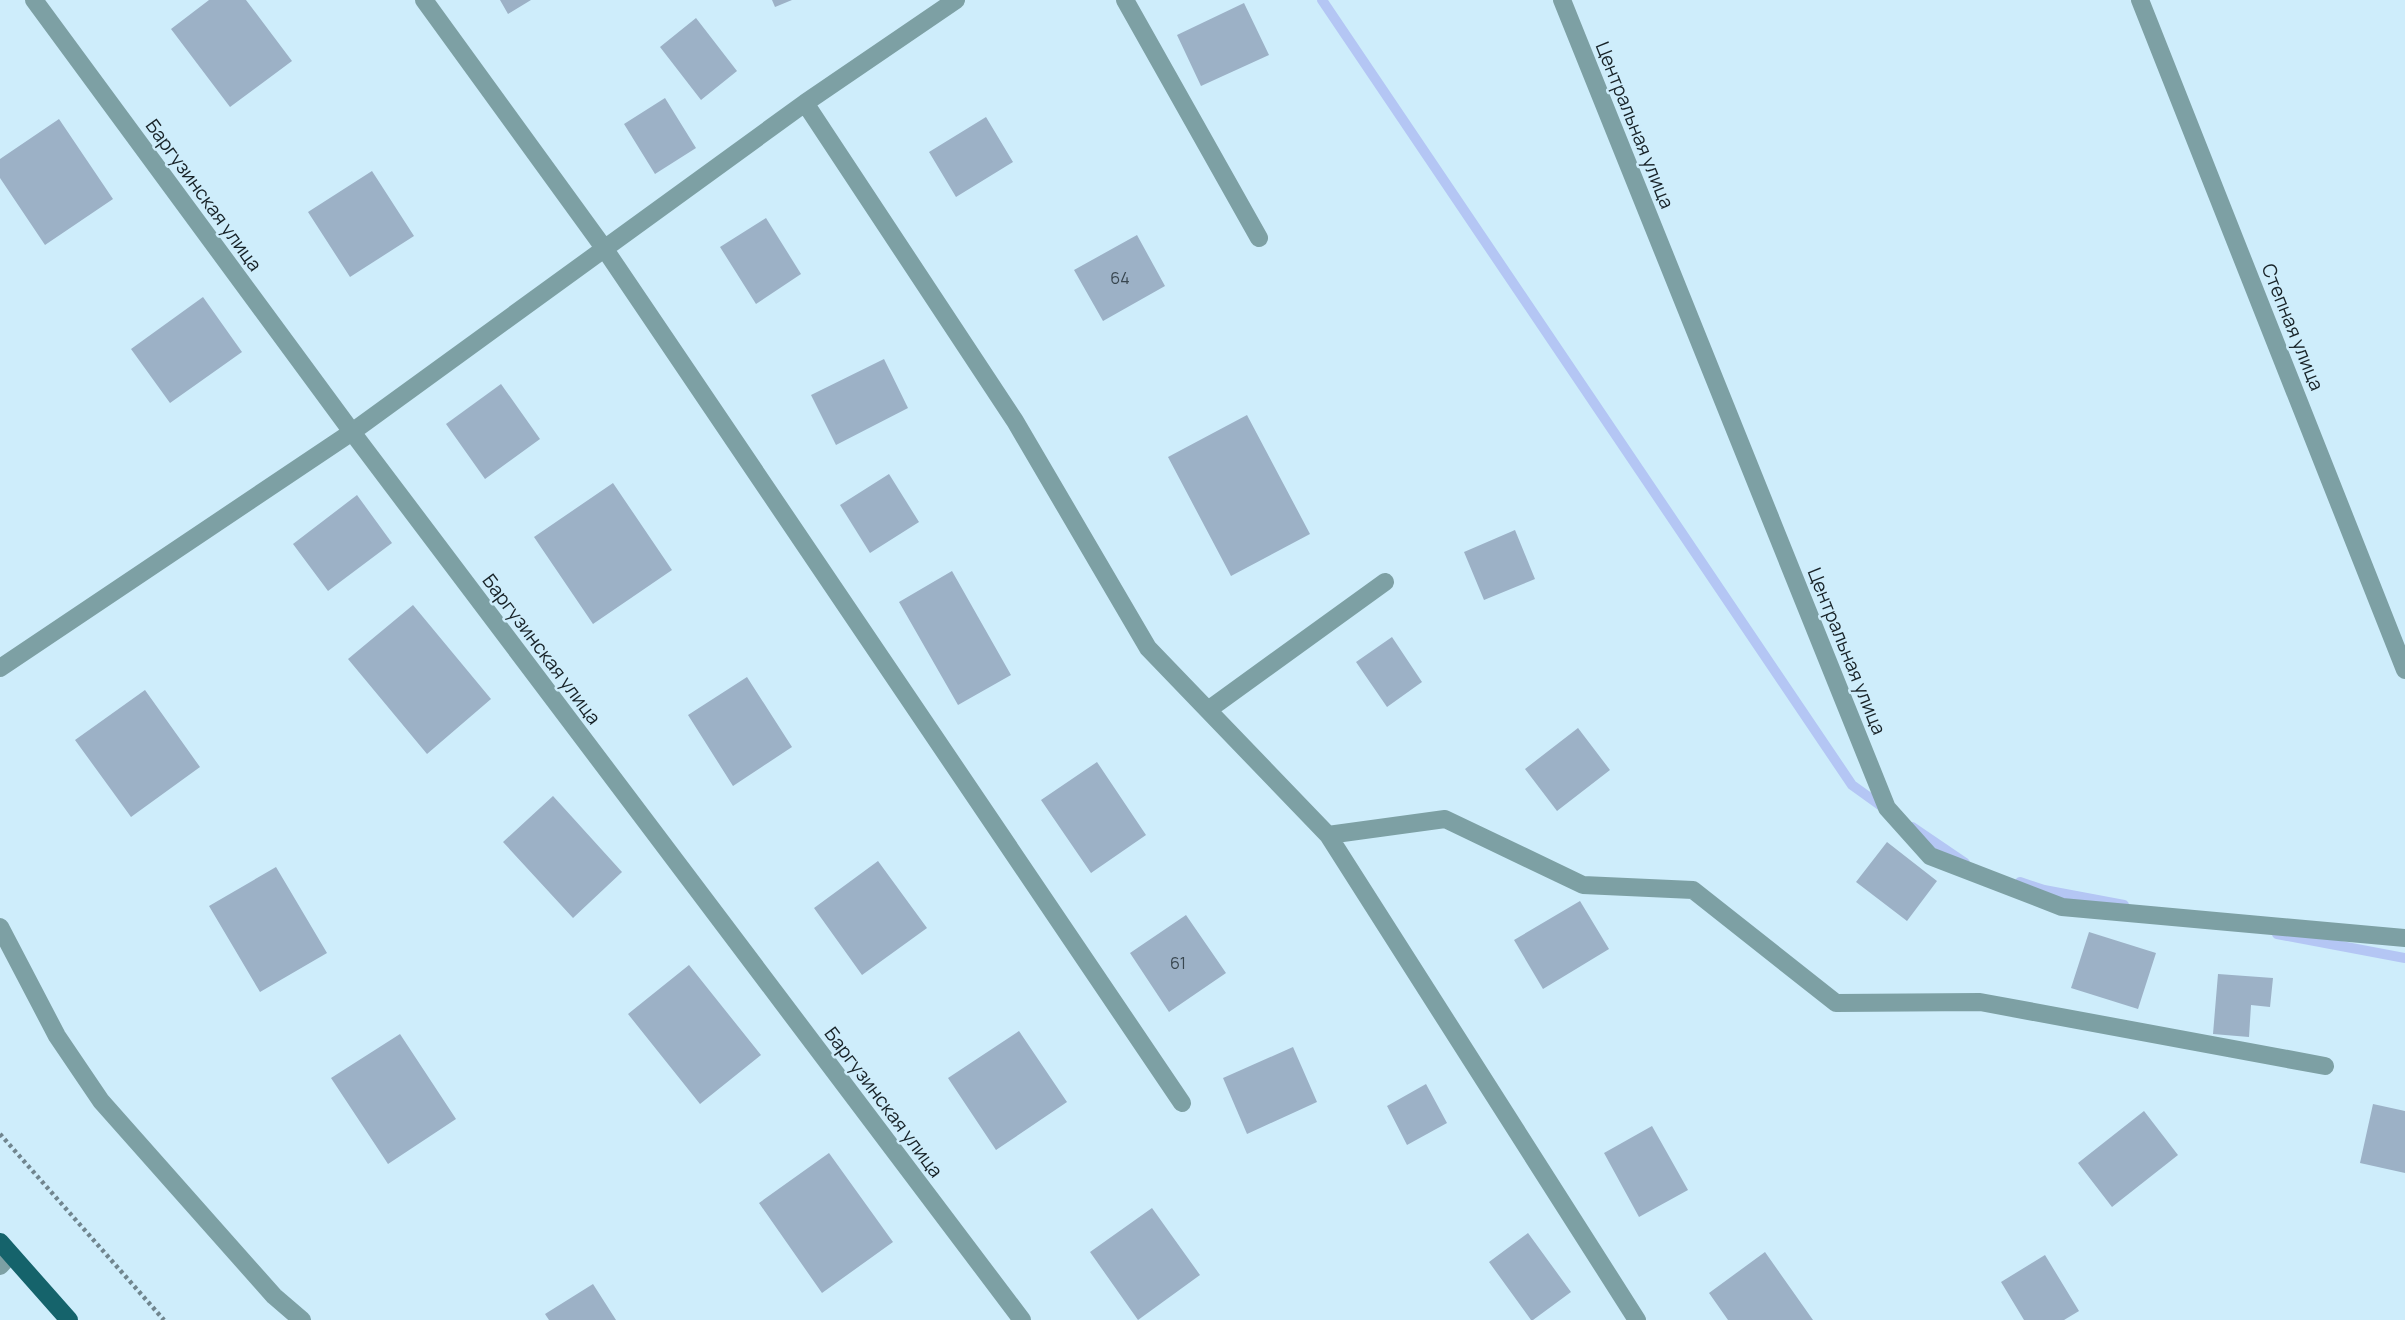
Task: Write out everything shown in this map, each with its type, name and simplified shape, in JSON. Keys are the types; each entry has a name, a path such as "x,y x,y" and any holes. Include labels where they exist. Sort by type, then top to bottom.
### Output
{"main road":[{"path":"3,1254 69,1320"}],"street":[{"name":"Баргузинская улица","path":"34,0 352,432 1022,1320"},
{"path":"424,0 604,248 1182,1103"},
{"path":"0,668 352,432 805,103 956,0"},
{"name":"Центральная улица","path":"1562,0 1887,808 1930,856 2062,907 2405,938"},
{"name":"Степная улица","path":"2140,0 2405,670"},
{"path":"1128,1 1259,238"},
{"path":"805,103 1014,421 1148,648 1328,835 1637,1320"},
{"path":"1208,710 1385,582"},
{"path":"1328,835 1445,819 1583,885 1693,890 1836,1003 1980,1002 2325,1066"},
{"path":"0,927 57,1036 101,1101 274,1296 302,1320"}],"path":[{"path":"0,1134 164,1320"}],"building":[{"path":"209,0 246,0 292,61 230,107 171,29"},
{"path":"500,0 531,0 508,14"},
{"path":"772,0 792,0 775,7"},
{"path":"1244,3 1269,55 1201,86 1177,35"},
{"path":"696,18 737,71 701,100 660,47"},
{"path":"665,98 696,148 655,174 624,124"},
{"path":"986,117 1013,162 956,197 929,152"},
{"path":"59,119 113,199 45,245 0,178 0,159"},
{"path":"372,171 414,236 350,277 308,212"},
{"path":"766,218 801,274 756,304 720,247"},
{"path":"1137,235 1165,286 1103,321 1074,270"},
{"path":"203,297 242,352 170,403 131,349"},
{"path":"884,359 908,408 836,445 811,395"},
{"path":"501,384 540,439 485,479 446,424"},
{"path":"1247,415 1310,534 1231,576 1168,457"},
{"path":"889,474 919,522 870,553 840,505"},
{"path":"613,483 672,570 593,624 534,537"},
{"path":"357,495 392,543 328,591 293,544"},
{"path":"1515,530 1535,579 1484,600 1464,552"},
{"path":"952,571 1011,675 958,705 899,602"},
{"path":"413,605 491,699 427,754 348,659"},
{"path":"1392,637 1422,682 1387,707 1356,662"},
{"path":"747,677 792,747 733,786 688,715"},
{"path":"145,690 200,767 131,817 75,740"},
{"path":"1578,728 1610,770 1557,811 1525,769"},
{"path":"1097,762 1146,835 1091,873 1041,800"},
{"path":"553,796 622,872 573,918 503,842"},
{"path":"1887,842 1937,881 1907,921 1856,882"},
{"path":"878,861 927,928 862,975 814,908"},
{"path":"276,867 327,953 260,992 209,906"},
{"path":"1580,901 1609,949 1543,989 1514,940"},
{"path":"1186,915 1226,973 1169,1012 1130,953"},
{"path":"2089,932 2156,953 2138,1009 2071,988"},
{"path":"689,965 761,1055 700,1104 628,1014"},
{"path":"2218,974 2273,978 2270,1007 2251,1005 2249,1037 2213,1034"},
{"path":"1019,1031 1067,1102 996,1150 948,1078"},
{"path":"400,1034 456,1119 388,1164 331,1078"},
{"path":"1293,1047 1317,1102 1247,1134 1223,1078"},
{"path":"1426,1084 1447,1123 1407,1145 1387,1106"},
{"path":"2373,1104 2405,1111 2405,1173 2360,1163"},
{"path":"2144,1111 2178,1155 2112,1207 2078,1163"},
{"path":"1652,1126 1688,1190 1639,1217 1604,1153"},
{"path":"829,1153 893,1242 822,1293 759,1203"},
{"path":"1152,1208 1200,1275 1138,1320 1090,1252"},
{"path":"1528,1233 1571,1292 1533,1320 1489,1262"},
{"path":"1765,1252 1813,1320 1728,1320 1709,1293"},
{"path":"2045,1255 2079,1311 2064,1320 2024,1320 2001,1282"},
{"path":"593,1284 616,1320 549,1320 545,1314"}],"waterway":[{"path":"1322,0 1852,785 1884,808"},
{"path":"1912,827 1965,863"},
{"path":"2020,882 2044,890 2124,905"},
{"path":"2277,934 2405,958"}]}
